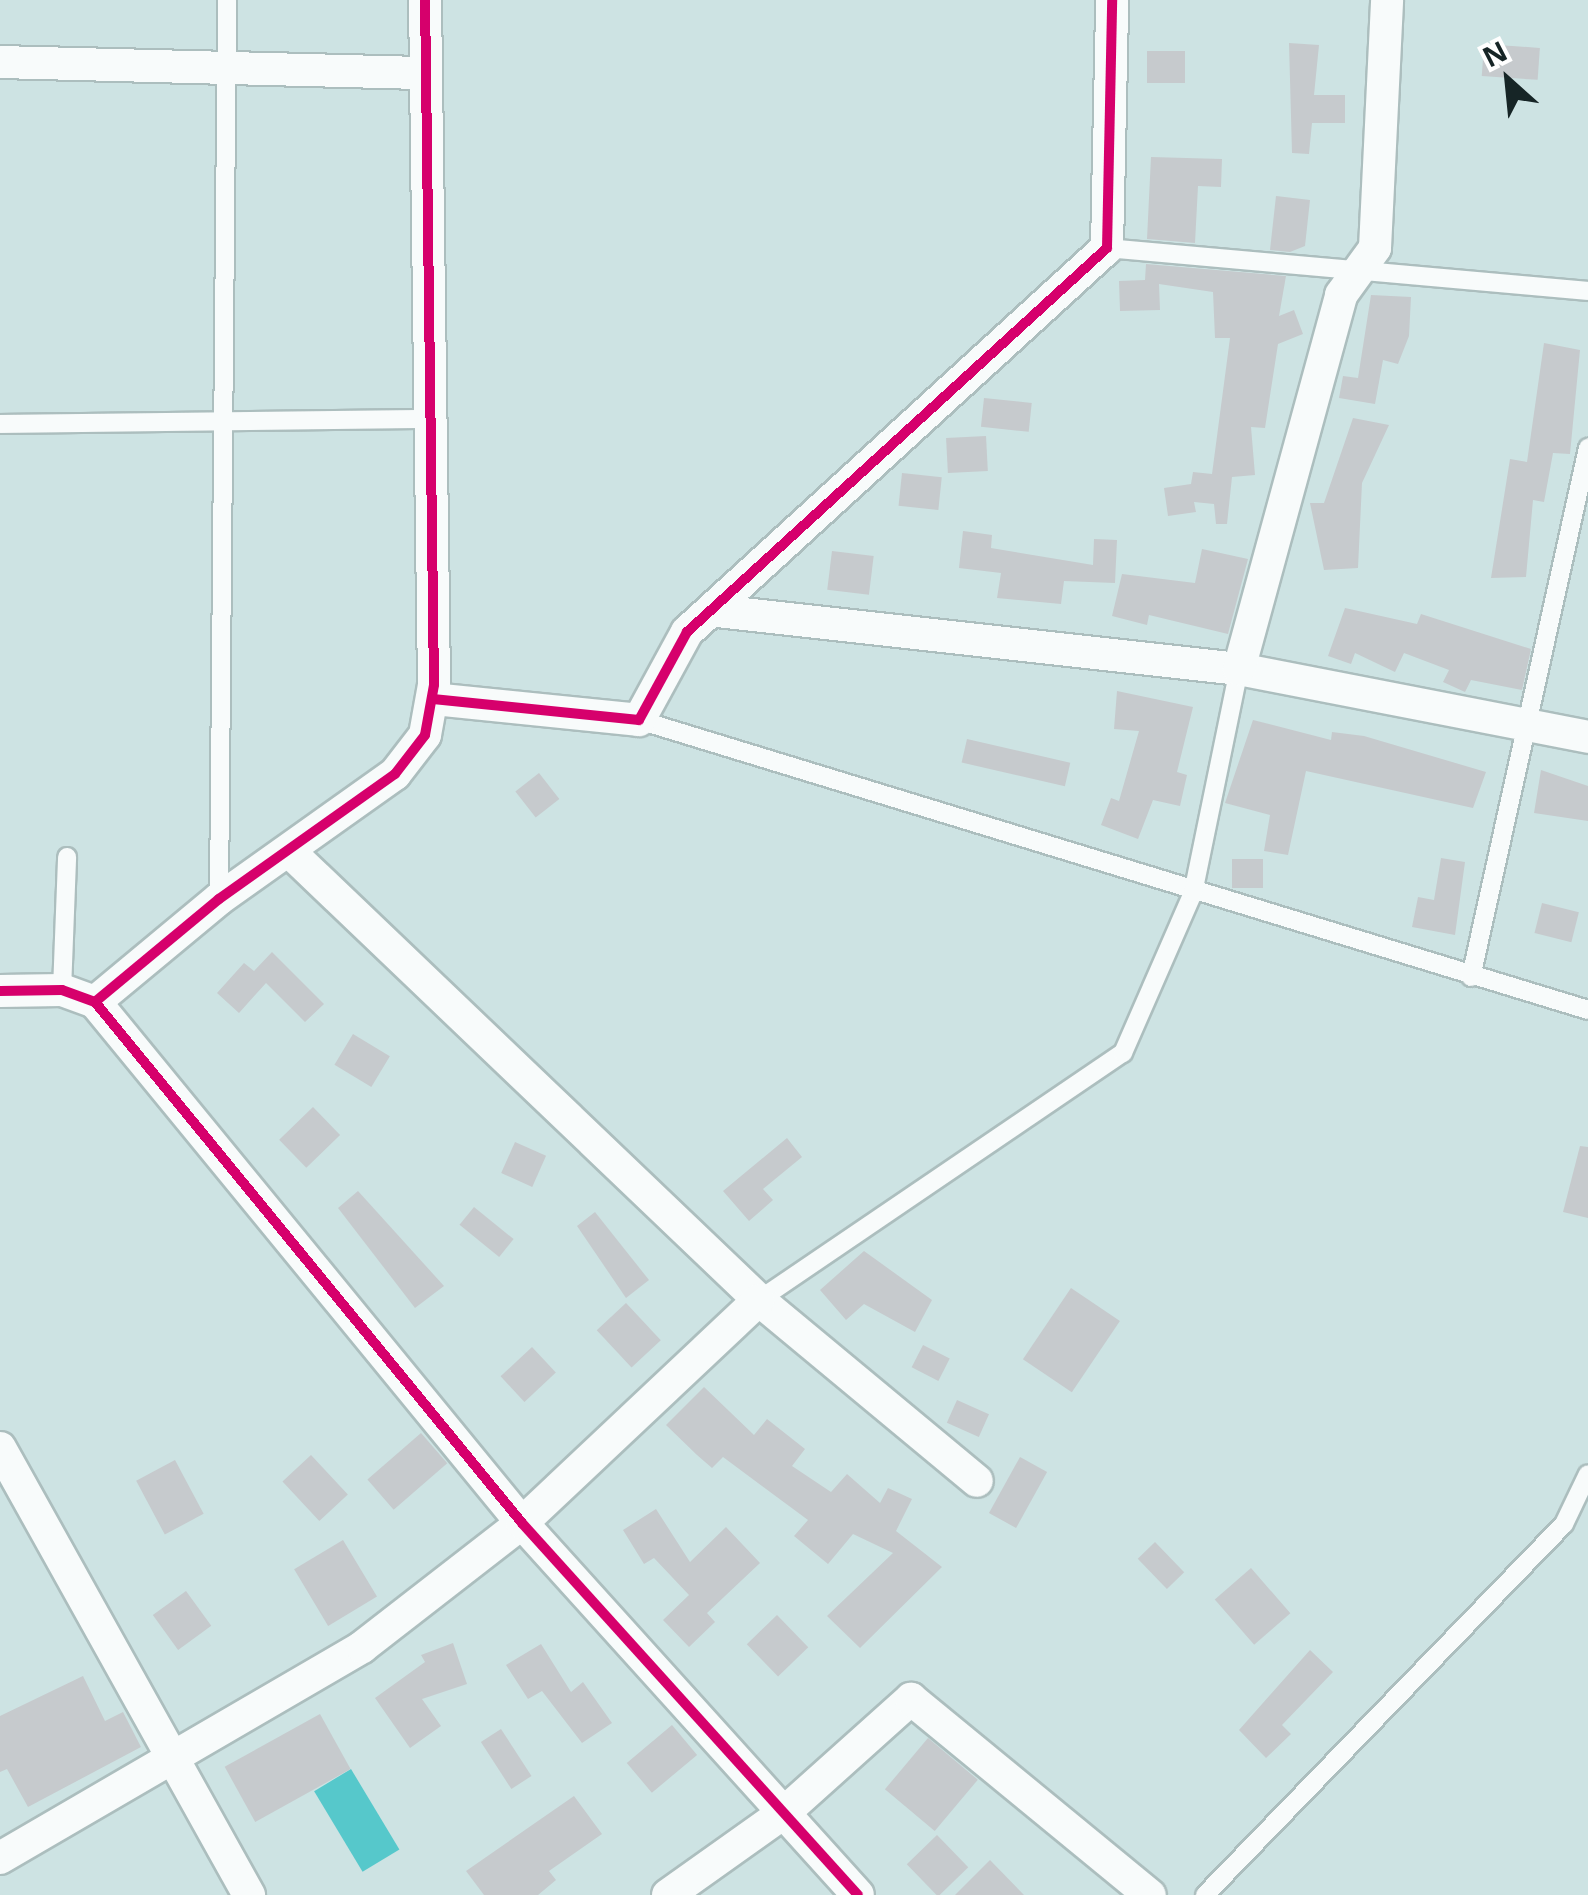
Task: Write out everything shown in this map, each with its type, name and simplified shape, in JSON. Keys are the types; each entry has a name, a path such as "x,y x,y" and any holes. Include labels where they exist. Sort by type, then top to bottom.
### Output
{"street":[{"path":"95,1002 219,899 290,854 395,774 426,735 433,700 425,0"},
{"path":"433,700 639,720 688,632 717,611 1106,248 1112,0"},
{"path":"1239,669 1341,294 1375,248 1387,0"},
{"path":"0,62 426,74"},
{"path":"717,611 1239,669 1588,737"},
{"path":"290,854 760,1300 976,1481"},
{"path":"0,991 62,990 95,1002 522,1523 858,1895"},
{"path":"0,1858 315,1680 522,1523 760,1300"},
{"path":"1,1453 177,1758 249,1895"},
{"path":"668,1895 786,1811 899,1704 922,1700 1150,1895"}],"lane":[{"path":"219,899 227,0"},
{"path":"1106,248 1588,291"},
{"path":"0,424 430,419"},
{"path":"1471,977 1588,448"},
{"path":"760,1300 1123,1053 1194,893 1239,669"},
{"path":"639,720 1194,893 1588,1010"},
{"path":"62,990 67,858"},
{"path":"1206,1895 1564,1524 1588,1474"}],"water":[{"path":"351,1769 399,1850 363,1872 314,1791"}],"building":[{"path":"1289,43 1319,45 1314,95 1345,95 1345,123 1312,123 1309,154 1292,153"},
{"path":"1484,44 1540,48 1538,80 1482,76"},
{"path":"1147,51 1185,51 1185,83 1147,83"},
{"path":"1151,157 1222,159 1221,187 1198,186 1195,243 1147,239"},
{"path":"1276,196 1310,200 1305,246 1290,252 1270,250"},
{"path":"1146,264 1286,276 1279,316 1294,310 1303,334 1278,344 1265,428 1251,427 1255,475 1232,477 1227,524 1216,524 1214,504 1194,502 1196,512 1168,516 1164,488 1191,484 1193,472 1212,474 1230,338 1215,338 1213,292 1159,284 1160,310 1120,311 1119,281 1145,280"},
{"path":"1371,295 1411,297 1409,336 1398,364 1383,360 1375,404 1339,398 1343,376 1358,378"},
{"path":"1544,343 1580,350 1570,454 1553,453 1544,502 1533,500 1526,577 1491,578 1510,459 1527,462"},
{"path":"984,398 1032,403 1029,432 981,427"},
{"path":"1353,418 1389,425 1362,483 1358,568 1324,570 1310,503 1324,503"},
{"path":"986,436 988,471 948,473 946,438"},
{"path":"902,473 942,477 938,510 899,506"},
{"path":"963,531 992,535 991,548 1093,565 1094,539 1117,540 1115,583 1064,581 1061,604 997,598 1001,573 959,568"},
{"path":"1202,549 1248,559 1228,634 1149,615 1147,625 1112,616 1122,574 1195,583"},
{"path":"832,551 874,556 869,595 827,590"},
{"path":"1345,608 1417,624 1421,614 1531,649 1522,690 1471,680 1465,692 1443,682 1449,670 1404,653 1395,672 1355,653 1351,664 1328,656"},
{"path":"1117,691 1193,707 1177,772 1187,775 1180,806 1153,800 1138,839 1101,825 1111,798 1119,801 1139,731 1114,729"},
{"path":"1253,720 1331,740 1332,732 1364,736 1486,772 1473,808 1306,771 1288,855 1264,851 1270,815 1225,803"},
{"path":"967,739 1070,763 1065,786 962,762"},
{"path":"1541,770 1588,786 1588,821 1534,813"},
{"path":"539,773 559,799 536,817 515,791"},
{"path":"1441,858 1465,862 1455,935 1412,927 1418,897 1434,900"},
{"path":"1232,859 1263,859 1263,888 1232,888"},
{"path":"1542,903 1579,912 1571,942 1535,933"},
{"path":"272,952 324,1004 305,1022 266,983 239,1013 217,993 244,963 254,971"},
{"path":"353,1034 390,1056 371,1087 334,1065"},
{"path":"313,1107 340,1135 306,1168 279,1140"},
{"path":"787,1138 802,1157 763,1189 773,1200 749,1221 723,1191"},
{"path":"515,1142 546,1156 532,1187 501,1173"},
{"path":"1580,1146 1588,1147 1588,1218 1563,1212"},
{"path":"358,1191 444,1286 415,1308 338,1208"},
{"path":"474,1207 514,1239 499,1257 460,1225"},
{"path":"595,1212 649,1280 626,1298 577,1226"},
{"path":"864,1251 932,1300 915,1332 864,1304 846,1320 820,1290"},
{"path":"1071,1288 1120,1321 1072,1392 1023,1359"},
{"path":"626,1303 661,1340 632,1368 597,1330"},
{"path":"923,1345 950,1359 938,1381 912,1367"},
{"path":"532,1347 556,1373 524,1402 501,1376"},
{"path":"704,1387 754,1435 767,1419 805,1449 792,1466 831,1492 847,1474 880,1503 888,1488 912,1499 896,1531 942,1567 860,1648 827,1616 893,1553 853,1534 828,1564 794,1536 808,1520 723,1457 712,1468 697,1455 666,1425"},
{"path":"957,1400 989,1414 979,1437 947,1423"},
{"path":"421,1433 447,1463 394,1510 367,1480"},
{"path":"311,1455 348,1494 319,1521 282,1482"},
{"path":"1020,1457 1047,1472 1016,1528 989,1513"},
{"path":"175,1460 204,1514 165,1535 136,1481"},
{"path":"656,1509 690,1562 726,1527 760,1563 707,1613 715,1622 689,1647 663,1620 689,1595 654,1558 644,1564 623,1530"},
{"path":"343,1540 377,1597 328,1626 294,1569"},
{"path":"1155,1542 1184,1572 1167,1589 1138,1559"},
{"path":"1251,1568 1290,1613 1254,1645 1215,1599"},
{"path":"186,1591 211,1626 178,1650 153,1615"},
{"path":"777,1615 808,1647 778,1677 747,1644"},
{"path":"453,1643 467,1684 422,1699 441,1726 410,1748 375,1698 425,1662 421,1655"},
{"path":"541,1644 571,1692 583,1682 612,1723 582,1743 542,1691 528,1699 506,1665"},
{"path":"1310,1650 1333,1672 1282,1725 1291,1734 1266,1758 1239,1730"},
{"path":"83,1676 105,1721 123,1712 141,1747 28,1807 7,1769 0,1772 0,1716"},
{"path":"320,1714 351,1769 255,1822 225,1767"},
{"path":"672,1725 697,1755 652,1793 627,1763"},
{"path":"501,1729 531,1776 511,1789 481,1742"},
{"path":"928,1738 978,1780 935,1831 885,1789"},
{"path":"574,1796 602,1834 549,1871 556,1880 538,1895 484,1895 466,1871"},
{"path":"937,1835 968,1867 937,1895 907,1864"},
{"path":"990,1860 1024,1895 955,1895"}],"cycle path":[{"path":"95,1002 219,899 395,774 425,735 434,685 425,0"},
{"path":"433,699 639,720 687,632 1107,248 1112,0"},
{"path":"0,991 62,990 95,1002 522,1523 858,1895"}]}
